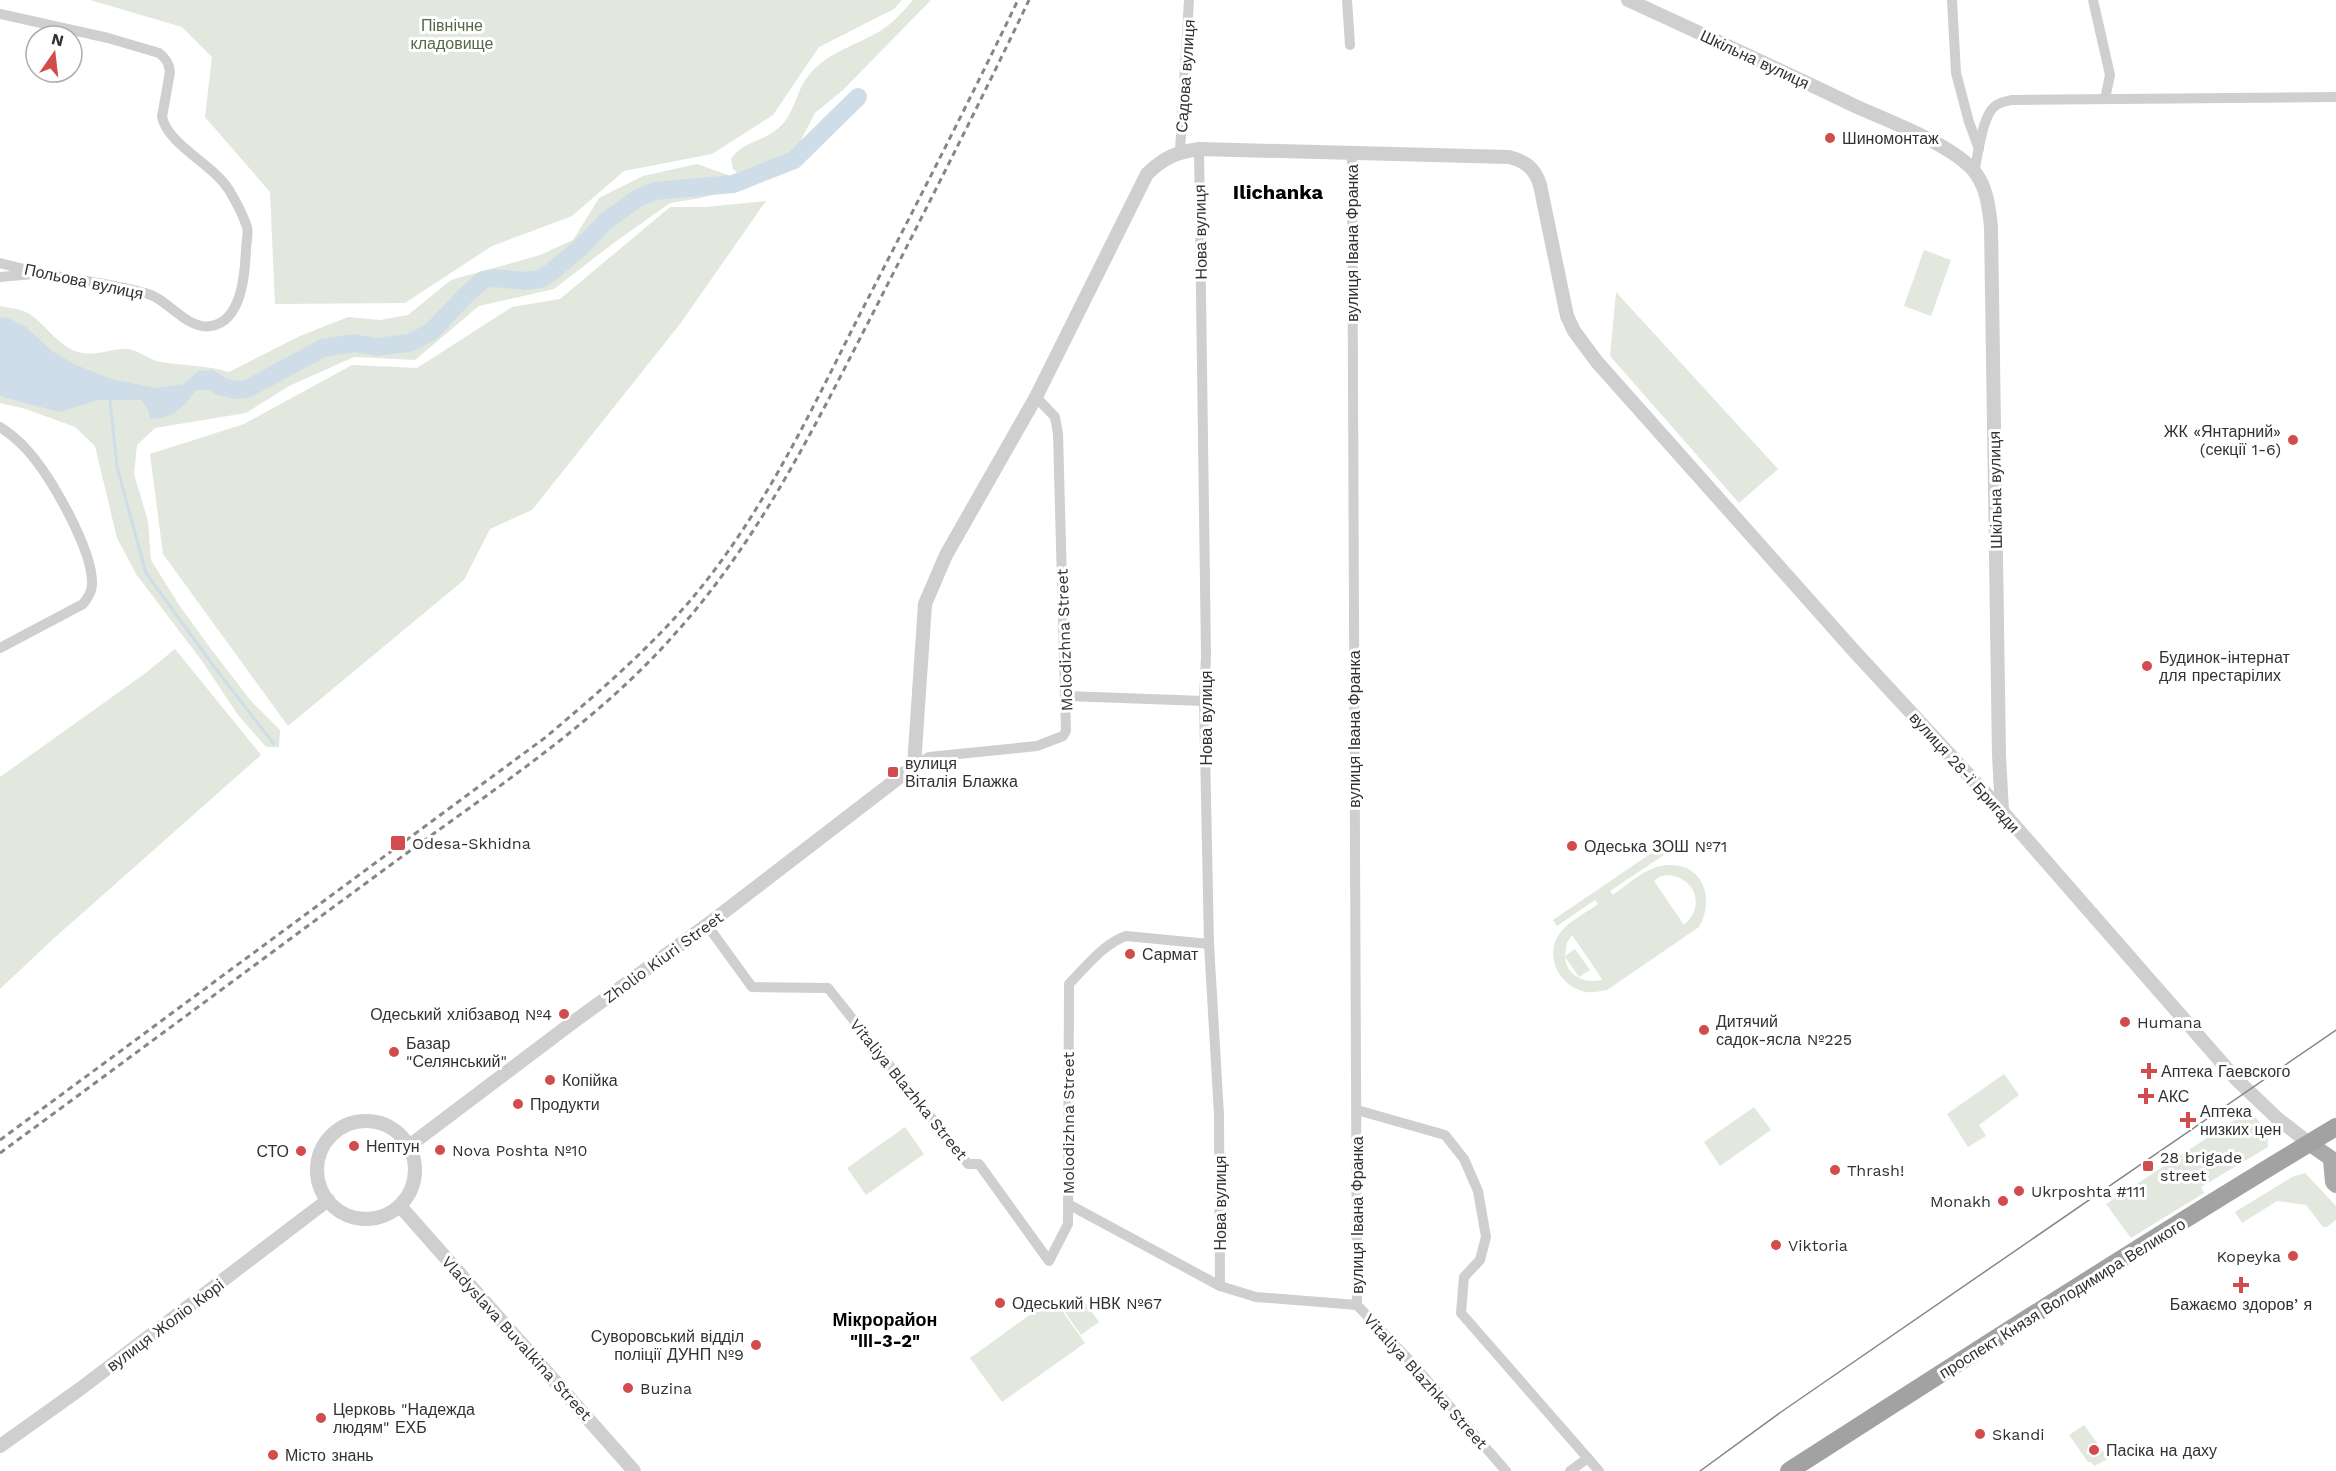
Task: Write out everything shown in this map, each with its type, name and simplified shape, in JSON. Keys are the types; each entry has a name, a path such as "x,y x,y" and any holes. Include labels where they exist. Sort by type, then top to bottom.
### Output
{"highway":[{"name":"проспект Князя Володимира Великого","path":"1789,1471 2017,1325 2336,1127"}],"main road":[{"name":"вулиця 28-ї Бригади","path":"2309,1143 2334,1161 2333,1182 2336,1185"}],"street":[{"name":"Садова вулиця","path":"1180,151 1190,0"},
{"path":"1347,0 1350,45"},
{"name":"Шкільна вулиця","path":"1628,0 1912,132 1953,154 1974,172 1986,197 1991,227 1999,755 2002,811"},
{"path":"1952,0 1956,73 1969,122 1980,149"},
{"path":"2093,0 2110,75 2105,99"},
{"name":"Польова вулиця","path":"0,14 108,38 159,53 167,60 170,72 162,117 164,123 178,141 219,177 228,189 247,228 241,289 229,316 211,326 187,320 153,296 129,288 41,273 0,263"},
{"path":"1974,172 1987,117 1992,108 2001,102 2012,100 2336,97"},
{"name":"вулиця 28-ї Бригади","path":"1180,151 1199,149 1509,157 1520,160 1530,167 1537,174 1540,185 1567,316 1574,331 1607,375 1848,644 2002,811 2237,1080 2278,1119 2309,1143"},
{"name":"Нова вулиця","path":"1199,149 1206,656 1204,701 1209,944 1219,1115 1220,1287"},
{"path":"914,766 925,604 945,555 1036,397 1147,174 1162,160 1180,151"},
{"name":"вулиця Івана Франка","path":"1352,153 1357,1305"},
{"path":"0,278 41,273"},
{"name":"Molodizhna Street","path":"914,766 929,757 1037,746 1059,738 1066,731 1058,434 1055,417 1036,397"},
{"path":"0,428 13,436 29,452 50,480 85,550 92,573 88,598 83,604 0,648"},
{"path":"1066,696 1204,701"},
{"name":"Zholio Kiuri Street","path":"409,1146 707,925 914,766"},
{"name":"Vitaliya Blazhka Street","path":"707,925 752,987 828,988 968,1164 979,1164 1049,1261 1068,1224 1068,1204 1220,1287 1256,1297 1357,1305 1412,1363 1506,1471"},
{"name":"Molodizhna Street","path":"1068,1204 1069,984 1102,951 1117,939 1126,936 1209,944"},
{"path":"1357,1110 1445,1135 1464,1159 1478,1191 1486,1237 1480,1260 1464,1277 1461,1313 1599,1471"},
{"path":"370,1121 386,1124 399,1133 409,1146 415,1161 415,1178 410,1193 400,1206 386,1215 370,1219 347,1214 328,1200 320,1186 317,1170 320,1154 332,1133 354,1122 370,1121"},
{"name":"вулиця Жоліо Кюрі","path":"0,1446 80,1389 328,1200"},
{"name":"Vladyslava Buvalkina Street","path":"400,1206 634,1471"},
{"path":"1570,1471 1588,1458"}],"green space":[{"name":"Північне кладовище","path":"90,0 902,0 894,9 819,47 773,115 712,154 624,171 572,216 492,246 405,303 275,304 270,192 205,117 212,57 182,27"},
{"path":"913,0 931,0 843,90 815,113 797,148 754,173 742,177 733,169 731,159 740,149 770,134 787,118 804,82 816,67 831,56 886,27"},
{"path":"697,164 728,175 730,190 670,203 554,289 479,306 415,360 354,357 289,386 246,413 155,428 137,445 134,474 148,521 151,560 179,605 211,649 251,701 280,730 279,747 266,747 238,715 202,661 136,574 117,538 95,446 75,427 26,409 0,403 0,306 28,313 60,342 82,353 94,354 127,349 161,362 229,372 300,336 348,317 380,320 408,315 451,280 540,255 573,240 599,198 643,176"},
{"path":"766,201 680,324 532,510 490,529 464,580 288,726 163,554 150,454 244,424 352,365 417,368 512,307 560,299 670,207 705,207"},
{"path":"1924,250 1951,260 1931,316 1904,306"},
{"path":"1616,292 1778,469 1739,503 1610,356"},
{"path":"175,649 261,755 0,989 0,777 147,672"},
{"path":"1659,848 1664,855 1610,891 1613,895 1648,870 1675,865 1695,874 1705,892 1704,915 1699,927 1607,990 1589,992 1572,986 1560,975 1554,960 1553,952 1558,936 1571,922 1598,904 1595,900 1557,926 1553,920","holes":["1670,875 1687,882 1695,895 1694,910 1691,918 1684,925 1654,881 1661,876","1572,935 1602,979 1602,980 1589,981 1578,977 1569,969 1565,957 1579,977 1590,970 1575,949 1565,956 1567,943"]},
{"path":"2004,1074 2019,1095 1979,1125 1986,1136 1968,1147 1947,1114"},
{"path":"1754,1107 1771,1130 1720,1166 1704,1142"},
{"path":"2250,1110 2267,1132 2268,1147 2201,1187 2204,1193 2131,1238 2106,1204"},
{"path":"905,1127 924,1154 866,1195 847,1168"},
{"path":"2305,1173 2336,1206 2336,1220 2327,1227 2323,1227 2306,1205 2277,1201 2242,1223 2235,1212 2292,1177"},
{"path":"1078,1293 1099,1322 1081,1335 1060,1305"},
{"path":"1053,1298 1085,1343 1002,1402 970,1358"},
{"path":"2084,1425 2098,1444 2086,1453 2092,1456 2103,1451 2108,1459 2094,1466 2088,1462 2069,1435"}],"shaded area":[{"path":"7,317 26,327 52,351 76,365 112,379 156,388 183,384 199,371 213,370 225,378 216,390 196,390 177,411 166,417 150,419 148,409 141,400 98,400 60,412 6,398 0,396 0,318"}],"waterway":[{"path":"219,386 236,390 247,389 323,348 354,343 376,347 409,343 431,332 483,280 494,278 525,281 540,279 550,273 580,248 606,221 638,198 655,191 733,184 794,160 858,97"},
{"path":"110,400 117,467 146,573 274,744"}],"tram line":[{"path":"1700,1471 1781,1412 2336,1030"}],"railway":[{"path":"0,1140 546,737 626,667 682,610 746,526 786,457 940,158 1018,0"},
{"path":"0,1153 505,783 610,699 673,636 704,599 759,522 807,440 1029,0"}],"place":[{"name":"Шиномонтаж","path":"1830,138"},
{"name":"ЖК «Янтарний» (секції 1-6)","path":"2293,440"},
{"name":"Будинок-інтернат для престарілих","path":"2147,666"},
{"name":"вулиця Віталія Блажка","path":"893,772"},
{"name":"Odesa-Skhidna","path":"398,843"},
{"name":"Одеська ЗОШ №71","path":"1572,846"},
{"name":"Сармат","path":"1130,954"},
{"name":"Одеський хлібзавод №4","path":"564,1014"},
{"name":"Humana","path":"2125,1022"},
{"name":"Дитячий садок-ясла №225","path":"1704,1030"},
{"name":"Базар \"Селянський\"","path":"394,1052"},
{"name":"Аптека Гаевского","path":"2149,1071"},
{"name":"Копійка","path":"550,1080"},
{"name":"АКС","path":"2146,1096"},
{"name":"Продукти","path":"518,1104"},
{"name":"Аптека низких цен","path":"2188,1120"},
{"name":"Нептун","path":"354,1146"},
{"name":"Nova Poshta №10","path":"440,1150"},
{"name":"СТО","path":"301,1151"},
{"name":"28 brigade street","path":"2148,1166"},
{"name":"Thrash!","path":"1835,1170"},
{"name":"Ukrposhta #111","path":"2019,1191"},
{"name":"Monakh","path":"2003,1201"},
{"name":"Viktoria","path":"1776,1245"},
{"name":"Kopeyka","path":"2293,1256"},
{"name":"Бажаємо здоровʼя","path":"2241,1285"},
{"name":"Одеський НВК №67","path":"1000,1303"},
{"name":"Суворовський відділ поліції ДУНП №9","path":"756,1345"},
{"name":"Buzina","path":"628,1388"},
{"name":"Церковь \"Надежда людям\" ЕХБ","path":"321,1418"},
{"name":"Skandi","path":"1980,1434"},
{"name":"Пасіка на даху","path":"2094,1450"},
{"name":"Місто знань","path":"273,1455"}],"district":[{"name":"Ilichanka","path":"1278,192"},
{"name":"Мікрорайон \"ІІІ-3-2\"","path":"885,1330"}]}
